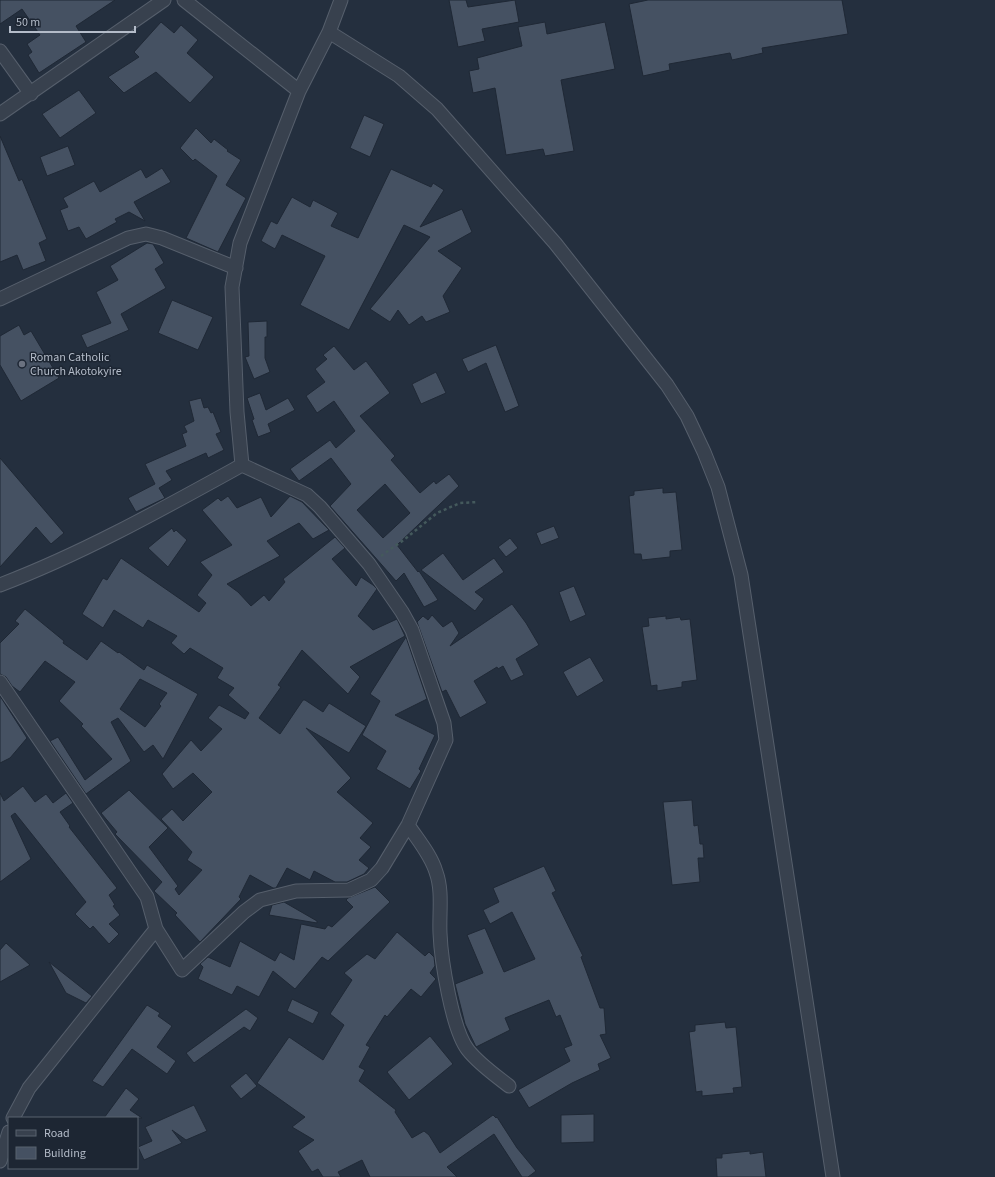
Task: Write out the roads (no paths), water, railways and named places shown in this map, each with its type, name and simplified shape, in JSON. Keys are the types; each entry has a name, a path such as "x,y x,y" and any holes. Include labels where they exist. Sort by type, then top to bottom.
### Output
{"street":[{"path":"0,114 31,94 164,0"},
{"path":"184,0 299,91"},
{"path":"242,465 237,412 238,384 232,287 240,243 299,91 329,32 341,0"},
{"path":"329,32 399,76 437,109 555,243 667,385 687,416 704,452 718,486 741,575 833,1177"},
{"path":"0,51 31,94"},
{"path":"0,299 128,238 146,234 162,238 236,268"},
{"path":"0,682 147,897 156,929 182,970 244,912 260,900 296,891 349,890 371,880 382,868 408,825 446,740 446,732 412,630 402,612 369,564 320,507 307,495 242,465"},
{"path":"0,585 46,568 173,503 242,465"},
{"path":"408,825 432,861 437,872 439,885 440,934 448,992 457,1029 467,1049 477,1060 509,1086"},
{"path":"14,1117 29,1088 156,929"},
{"path":"0,1162 8,1135"}],"place":[{"name":"Roman Catholic Church Akotokyire","path":"22,364"}]}
